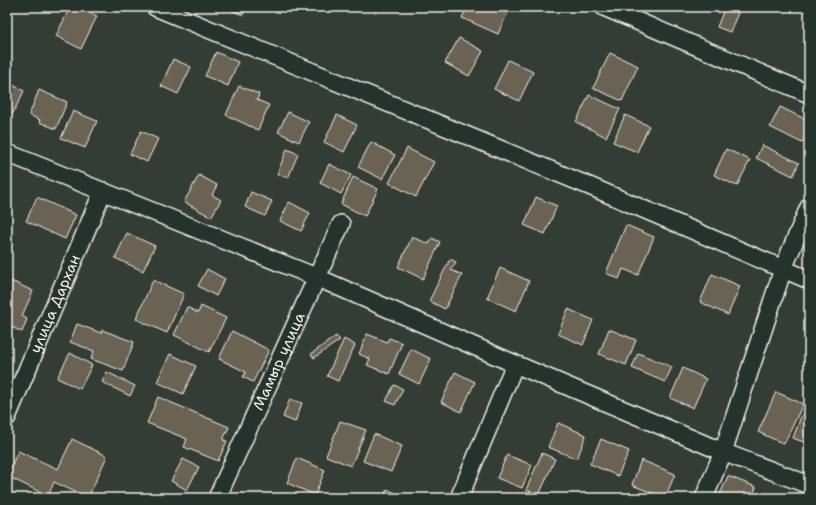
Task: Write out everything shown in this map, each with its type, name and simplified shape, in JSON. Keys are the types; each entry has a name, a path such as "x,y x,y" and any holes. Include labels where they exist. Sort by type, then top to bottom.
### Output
{"street":[{"path":"156,7 580,182 809,280"},
{"path":"604,7 809,94"},
{"path":"7,153 316,277 515,364 723,452 809,485"},
{"name":"улица Дархан","path":"7,417 103,191"},
{"path":"704,498 723,452 783,269 809,207"},
{"name":"Мамыр улица","path":"217,498 340,224"},
{"path":"459,498 515,364"}],"building":[{"path":"70,7 78,7 97,16 81,49 56,36"},
{"path":"223,7 246,7 243,15"},
{"path":"467,7 510,7 498,34 462,18"},
{"path":"725,7 740,8 730,32 717,27"},
{"path":"459,38 483,51 469,76 445,63"},
{"path":"216,52 238,62 228,86 205,76"},
{"path":"610,53 638,66 622,101 593,88"},
{"path":"173,59 191,67 178,94 161,86"},
{"path":"508,60 533,72 519,101 494,89"},
{"path":"7,82 24,91 12,115 7,113"},
{"path":"239,86 259,94 257,100 269,105 258,130 226,115"},
{"path":"39,90 67,102 56,129 39,122 40,120 29,115"},
{"path":"589,95 620,109 606,137 576,122"},
{"path":"780,107 809,121 809,128 802,143 770,127"},
{"path":"73,111 97,121 85,148 61,138"},
{"path":"288,112 309,122 299,142 278,132"},
{"path":"337,115 357,125 344,152 324,142"},
{"path":"625,115 649,126 637,152 613,142"},
{"path":"141,131 158,139 147,162 130,154"},
{"path":"371,142 395,155 382,179 358,167"},
{"path":"762,145 799,163 793,176 756,158"},
{"path":"407,148 434,162 416,197 389,183"},
{"path":"287,149 298,154 288,178 277,174"},
{"path":"726,149 750,160 737,186 714,175"},
{"path":"329,164 351,175 341,194 320,183"},
{"path":"199,175 217,185 212,195 221,200 211,217 184,202"},
{"path":"353,177 378,189 365,216 341,204"},
{"path":"251,192 272,201 265,216 245,207"},
{"path":"37,197 76,215 65,239 26,221"},
{"path":"536,197 557,206 545,234 524,225"},
{"path":"289,202 310,213 301,231 280,221"},
{"path":"626,225 654,237 638,275 623,269 619,279 606,273"},
{"path":"127,233 155,246 143,271 115,258"},
{"path":"412,237 429,244 432,238 440,242 423,279 398,267"},
{"path":"450,259 456,262 451,270 462,275 445,309 429,301"},
{"path":"500,268 529,281 516,311 487,298"},
{"path":"207,269 225,279 216,296 198,286"},
{"path":"712,274 740,286 728,315 700,302"},
{"path":"9,280 33,291 22,316 27,319 22,332 7,325 7,284"},
{"path":"153,280 184,294 167,333 136,319"},
{"path":"201,306 226,318 209,352 174,335 187,307 198,313"},
{"path":"568,309 593,320 583,345 558,334"},
{"path":"77,324 101,333 102,330 134,342 123,371 91,359 94,351 70,342"},
{"path":"609,329 636,340 626,365 599,354"},
{"path":"232,331 269,350 253,382 243,377 246,372 219,359"},
{"path":"367,334 387,342 389,338 402,343 389,374 367,365 370,359 359,354"},
{"path":"336,336 340,340 314,358 311,354"},
{"path":"344,339 355,345 338,381 327,376"},
{"path":"411,349 431,359 419,384 399,374"},
{"path":"70,353 92,365 80,389 57,378"},
{"path":"638,353 672,367 665,382 632,368"},
{"path":"170,354 196,366 183,394 157,382"},
{"path":"683,368 706,379 693,408 670,398"},
{"path":"107,372 135,386 130,396 102,382"},
{"path":"455,372 475,382 461,412 441,402"},
{"path":"394,385 403,389 395,405 386,401"},
{"path":"776,392 803,404 784,444 758,432"},
{"path":"158,397 229,427 223,440 227,441 218,461 184,447 187,439 147,423"},
{"path":"290,399 302,403 295,422 283,417"},
{"path":"802,414 809,417 809,444 793,438"},
{"path":"340,421 366,430 351,466 326,456"},
{"path":"558,423 586,435 577,459 548,447"},
{"path":"374,434 402,446 391,472 363,461"},
{"path":"72,439 107,456 88,498 54,482 48,496 7,476 18,451 58,469"},
{"path":"601,439 629,451 618,476 590,464"},
{"path":"542,453 555,459 539,495 526,490"},
{"path":"507,455 532,465 522,488 497,478"},
{"path":"297,458 325,470 315,495 287,483"},
{"path":"183,459 199,467 187,490 171,481"},
{"path":"641,460 675,474 665,498 632,485"},
{"path":"728,476 756,487 752,498 719,497"},
{"path":"387,489 406,498 383,498"},
{"path":"7,492 21,498 7,498"},
{"path":"156,493 167,498 153,498"}]}
